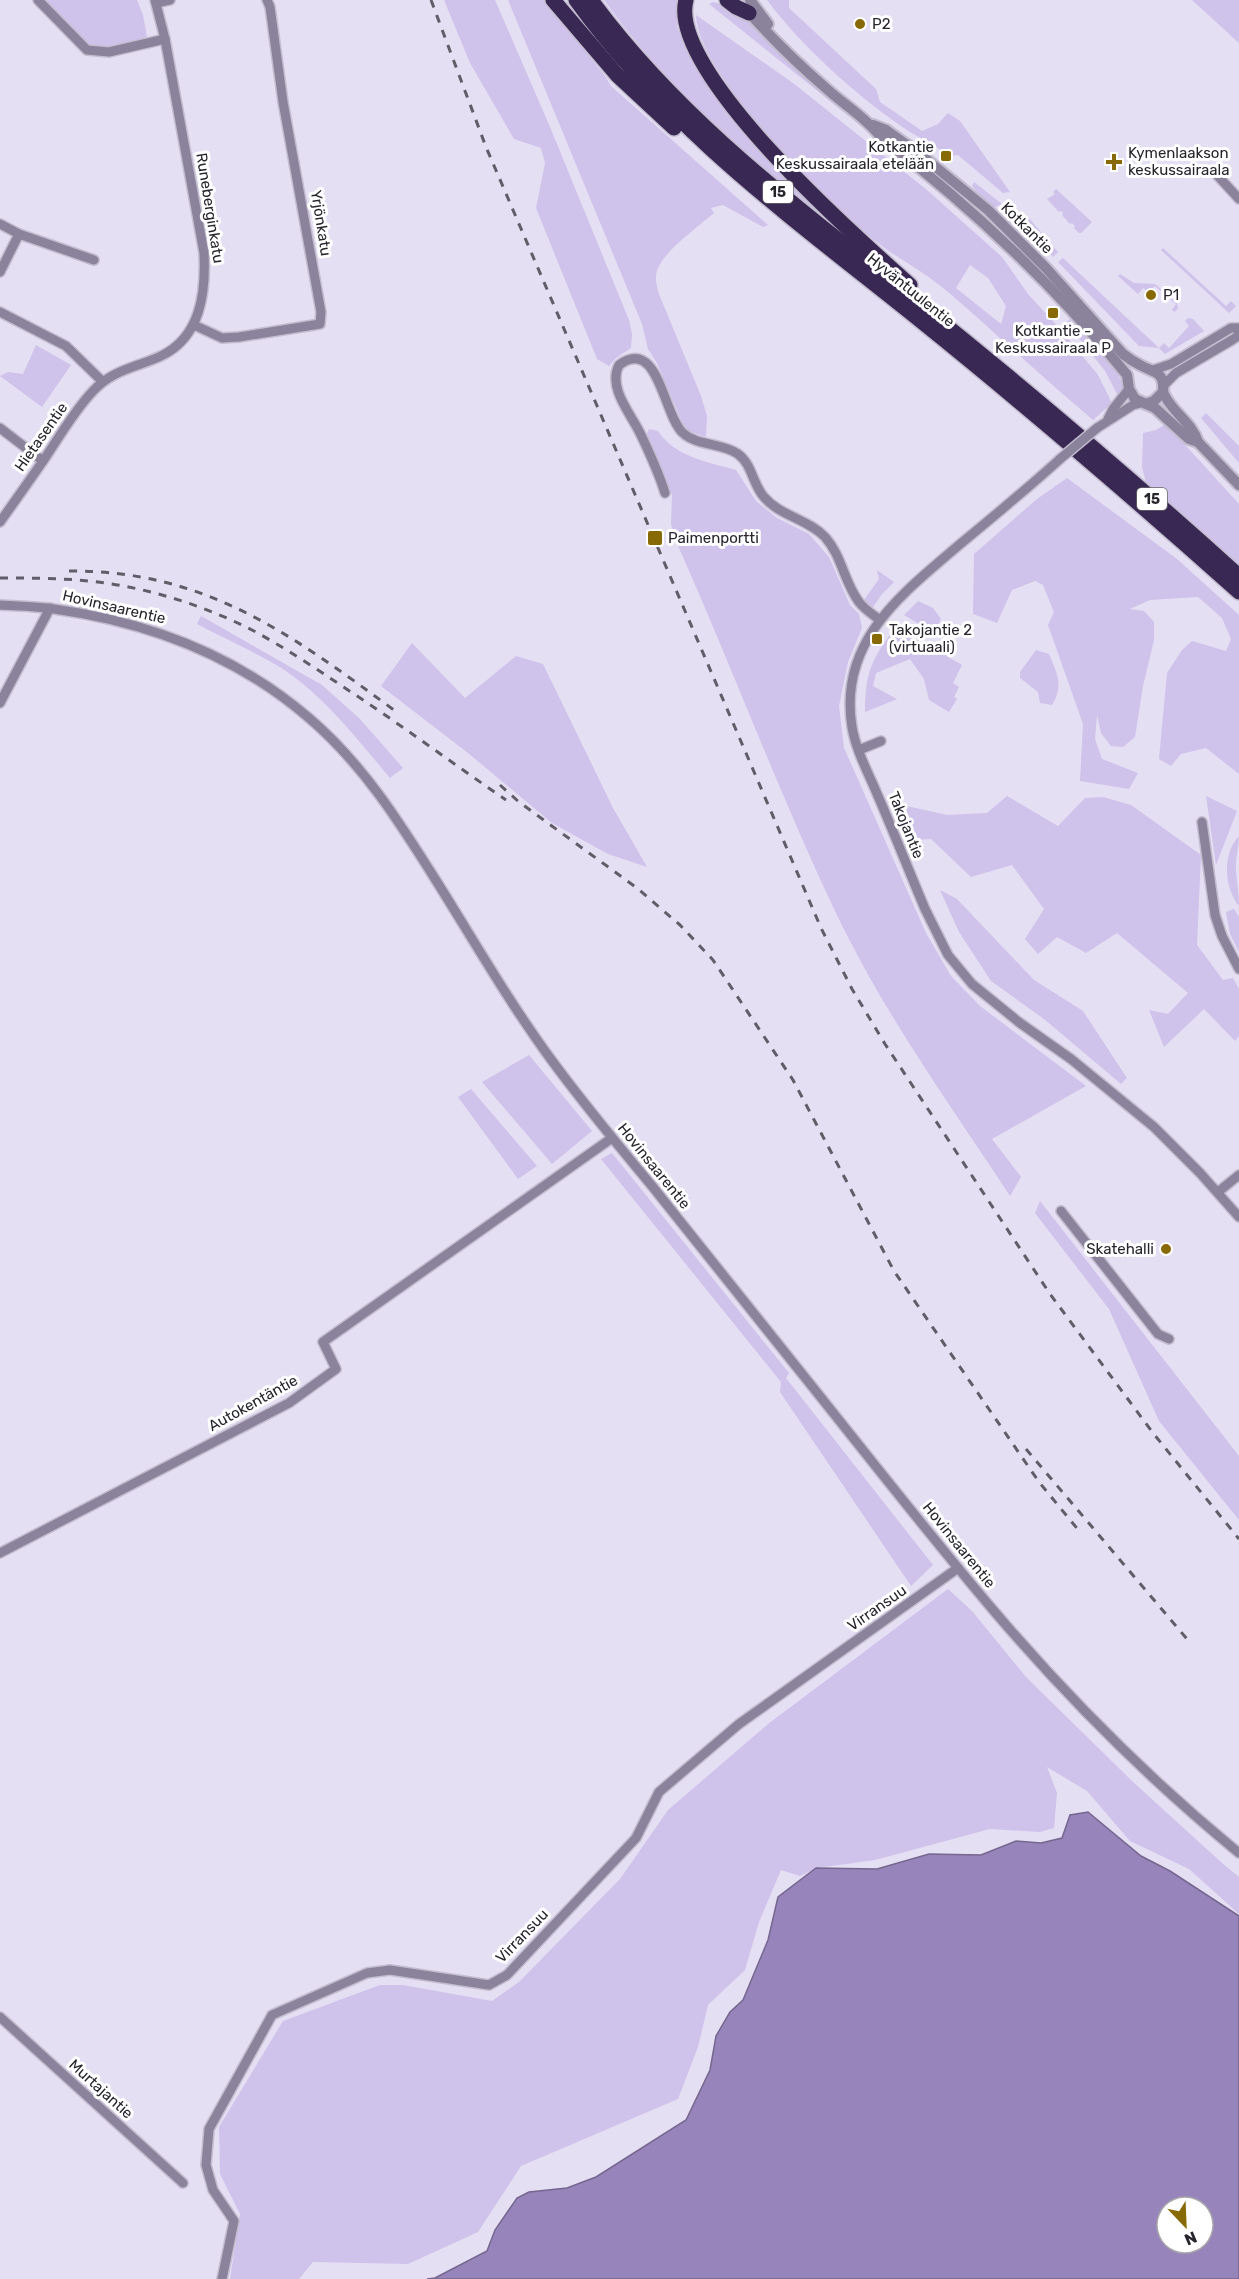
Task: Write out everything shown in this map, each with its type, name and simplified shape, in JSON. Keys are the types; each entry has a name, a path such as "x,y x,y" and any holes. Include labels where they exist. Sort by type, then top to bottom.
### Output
{"highway":[{"path":"553,0 602,59 646,103 690,143 760,193"},
{"name":"Hyväntuulentie","path":"576,0 607,41 662,103 696,137 760,193 1017,400 1239,592"},
{"name":"Hyväntuulentie","path":"591,0 656,79 720,142 790,202 988,360 1239,576"},
{"path":"695,0 692,8 685,7 688,35 710,73 765,143 858,239 929,302 988,360"},
{"path":"727,0 736,7 749,6"}],"street":[{"path":"38,0 87,50 109,52 165,39"},
{"path":"156,1 170,0"},
{"name":"Yrjönkatu","path":"194,325 222,338 320,324 321,312 315,288 307,226 283,102 270,7 267,0"},
{"name":"Kotkantie","path":"738,0 749,6 771,37 820,83 979,218 1040,277 1110,354 1126,375 1129,386"},
{"name":"Runeberginkatu","path":"86,398 102,381 123,369 160,356 175,346 194,325 204,288 204,253 156,1"},
{"name":"Kotkantie","path":"871,125 886,130 921,155 988,210 1046,268 1123,354 1150,370"},
{"path":"1217,175 1239,199"},
{"path":"0,224 19,234 94,260"},
{"path":"0,272 19,234"},
{"path":"0,312 66,346 102,381"},
{"path":"1144,403 1154,401 1176,373 1238,336 1239,328 1231,328 1171,364 1138,372 1129,386 1135,399 1163,414 1189,439 1198,442 1239,485"},
{"path":"665,493 640,434 627,412 616,382 619,365 632,358 639,359 652,368 675,423 684,435 738,455 746,464 764,497 780,510 810,525 825,537 835,550 858,600 880,620"},
{"path":"1150,370 1162,379 1163,389 1171,406 1196,433 1198,442"},
{"name":"Takojantie","path":"1108,419 1129,386"},
{"name":"Hietasentie","path":"0,522 86,398"},
{"name":"Takojantie","path":"1144,403 1133,405 1096,428 903,594 869,636 858,664 850,699 852,728 932,927 958,968 988,999 1071,1059 1154,1127 1218,1192 1239,1217"},
{"path":"0,428 43,461"},
{"name":"Hovinsaarentie","path":"0,605 50,608 142,627 184,641 223,660 289,701 355,762 378,792 547,1053 612,1138 958,1568 996,1613 1103,1729 1162,1786 1239,1853"},
{"path":"0,704 50,608"},
{"path":"859,750 881,741"},
{"path":"1202,822 1215,915 1222,936 1239,969"},
{"name":"Autokentäntie","path":"0,1553 289,1403 336,1369 322,1342 612,1138"},
{"path":"1218,1192 1239,1175"},
{"path":"1061,1211 1158,1334 1169,1339"},
{"name":"Virransuu","path":"222,2279 234,2221 213,2190 206,2165 209,2128 272,2015 367,1973 390,1970 489,1985 507,1975 636,1838 659,1792 739,1724 958,1568"},
{"name":"Murtajantie","path":"0,2017 183,2183"}],"shaded area":[{"path":"45,0 137,0 143,15 147,37 108,48 88,45"},
{"path":"444,0 495,0 629,320 632,334 631,348 609,366 597,359 536,208 545,163 541,148 514,139 470,63"},
{"path":"508,0 545,0 611,86 768,225 763,227 723,205 711,208 714,213 677,245 657,269 656,280 659,294 707,416 706,437 689,431 683,424 657,363 648,349 642,324"},
{"path":"604,0 679,0 677,27 687,52 723,105 767,157 835,229 742,150 683,94 629,33"},
{"path":"767,0 789,0 789,8 876,89 880,102 922,131 938,124 948,113 960,121 1010,192 1003,193 958,155 950,156 910,132 852,89 797,36"},
{"path":"1192,0 1239,0 1239,43"},
{"path":"713,2 732,7 744,16 775,50 865,124 860,125 709,4"},
{"path":"696,15 793,83 927,190 1002,257 1028,294 1098,375 1112,403 1093,420 945,289 856,225 769,137 718,70 702,40","holes":["970,265 988,278 1006,306 1001,324 956,288"]},
{"path":"974,182 1002,204 994,208 988,204 972,186"},
{"path":"1056,189 1092,222 1081,233 1047,199 1055,194 1053,192"},
{"path":"1028,217 1058,252 1053,257 1033,233 1026,221"},
{"path":"1163,248 1226,306 1231,301 1236,306 1229,313 1161,250"},
{"path":"1063,258 1159,348 1139,346 1058,262"},
{"path":"1120,274 1134,283 1155,284 1177,303 1178,308 1175,312 1172,310 1176,304 1155,286 1149,292 1143,288 1138,294 1118,276"},
{"path":"1188,318 1193,319 1204,331 1165,354 1159,348 1164,343 1169,348 1189,326 1185,321"},
{"path":"1069,319 1114,365 1124,389 1118,396 1105,371 1067,323"},
{"path":"36,345 71,365 42,407 0,376 8,372 23,374"},
{"path":"1206,413 1239,446 1239,463 1201,418"},
{"path":"1166,424 1239,504 1239,566 1147,486 1142,467 1143,433 1156,430"},
{"path":"649,429 658,431 665,440 683,453 736,470 756,501 777,518 809,534 829,557 850,605 859,614 862,628 848,662 839,706 844,748 926,933 951,976 980,1006 1086,1086 992,1139 1021,1177 1010,1196 895,1021 835,911 793,819 674,537 671,524 672,495 647,434"},
{"path":"1067,478 1177,559 1239,615 1239,774 1206,748 1181,754 1171,766 1159,759 1167,673 1182,650 1192,641 1226,651 1231,639 1222,618 1198,597 1150,600 1130,609 1144,611 1154,622 1154,640 1143,686 1135,737 1123,747 1111,746 1101,733 1097,715 1095,739 1102,759 1138,773 1129,789 1080,781 1083,724 1048,625 1054,612 1043,585 1035,581 1012,590 997,623 973,614 974,554 1037,499"},
{"path":"877,570 894,582 873,607 864,600 879,579"},
{"path":"918,601 933,608 941,619 934,633 904,615"},
{"path":"201,616 322,685 360,719 403,768 390,778 340,720 299,680 273,663 197,624"},
{"path":"896,627 962,665 953,683 959,687 954,697 957,699 949,712 929,700 924,679 910,659 876,673 873,686 897,699 865,712 868,676 881,648"},
{"path":"412,643 465,698 516,656 543,664 613,808 647,867 608,854 552,823 468,753 381,686"},
{"path":"1036,650 1049,654 1057,673 1058,692 1052,705 1040,703 1038,692 1020,678 1020,672"},
{"path":"1007,796 1058,826 1085,798 1103,797 1131,805 1201,855 1197,945 1223,980 1233,978 1239,989 1239,1036 1235,1041 1204,1009 1164,1047 1149,1010 1168,1014 1188,993 1117,933 1086,953 1057,937 1038,954 1025,939 1044,909 1012,865 971,877 931,839 916,840 902,805 947,815 987,813"},
{"path":"1206,796 1237,811 1216,865"},
{"path":"1239,836 1236,867 1239,906 1230,890 1227,871 1230,852"},
{"path":"940,890 957,899 1034,980 1083,1011 1127,1078 1121,1084 1044,1019 991,981 959,932"},
{"path":"1234,909 1239,917 1239,952 1230,934 1226,912"},
{"path":"529,1055 592,1131 552,1164 482,1082"},
{"path":"471,1089 537,1166 518,1179 458,1097"},
{"path":"612,1153 789,1373 786,1378 933,1565 911,1586 780,1392 781,1382 601,1159"},
{"path":"1040,1201 1239,1456 1239,1520 1159,1421 1109,1309 1035,1213"},
{"path":"948,1589 972,1611 1026,1677 1132,1781 1239,1877 1239,1914 1189,1869 1130,1841 1087,1791 1047,1767 1057,1793 1054,1828 1040,1832 990,1829 875,1860 817,1868 800,1876 781,1870 759,1922 745,1970 708,2005 698,2047 678,2099 521,2166 478,2232 408,2264 313,2262 299,2279 230,2279 240,2214 220,2174 219,2127 283,2021 380,1985 403,1985 492,2001 519,1982 620,1879 668,1810 768,1724"},
{"path":"1088,1812 1141,1856 1170,1871 1239,1916 1239,2279 427,2279 435,2278 487,2251 495,2230 517,2198 529,2192 567,2188 596,2177 686,2120 710,2070 716,2036 730,2012 743,2000 768,1940 778,1897 816,1868 877,1869 929,1854 981,1855 1016,1841 1041,1843 1062,1838 1070,1815"}],"railway":[{"path":"431,0 486,147 821,928 852,989 885,1044 1050,1294 1153,1433 1239,1539"},
{"path":"69,571 118,574 164,582 206,595 284,634 322,658 398,713"},
{"path":"0,578 66,579 124,586 180,600 235,622 276,643 386,715 506,800"},
{"path":"500,785 519,802 637,888 680,925 713,960 793,1080 894,1271 1039,1482 1080,1532"},
{"path":"1026,1449 1187,1639"}],"place":[{"name":"P2","path":"860,24"},
{"name":"Kotkantie Keskussairaala etelään","path":"946,156"},
{"name":"Kymenlaakson keskussairaala","path":"1114,162"},
{"name":"P1","path":"1151,295"},
{"name":"Kotkantie - Keskussairaala P","path":"1053,313"},
{"name":"Paimenportti","path":"655,538"},
{"name":"Takojantie 2 (virtuaali)","path":"877,639"},
{"name":"Skatehalli","path":"1166,1249"}]}
